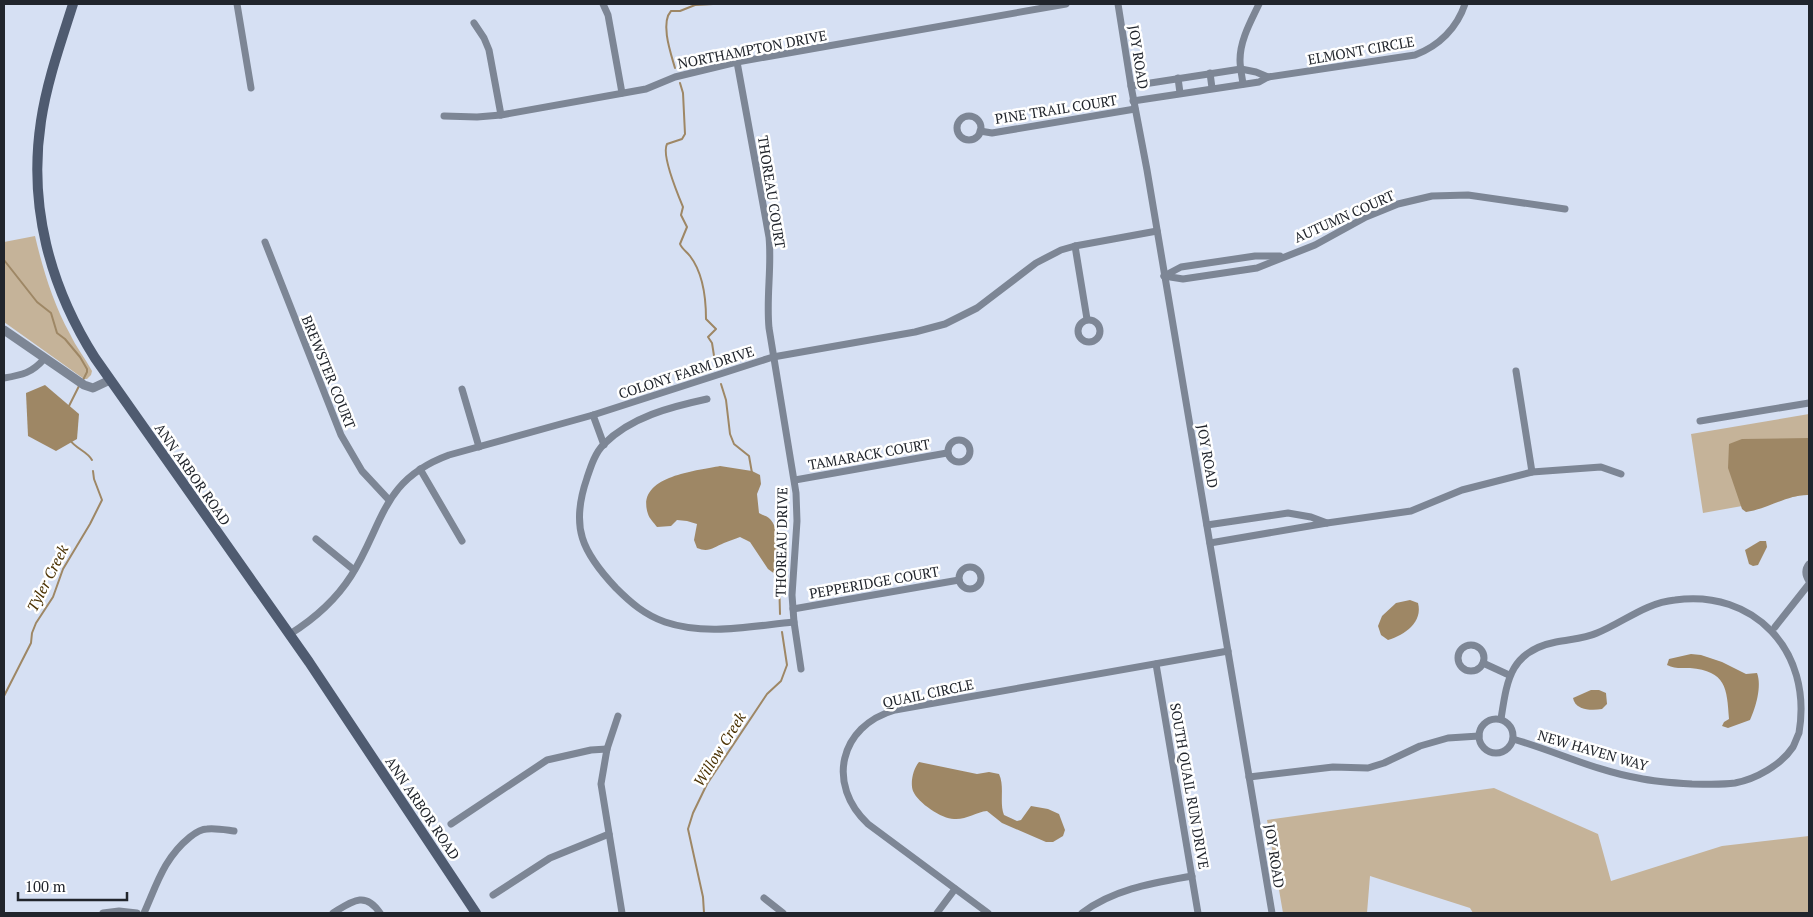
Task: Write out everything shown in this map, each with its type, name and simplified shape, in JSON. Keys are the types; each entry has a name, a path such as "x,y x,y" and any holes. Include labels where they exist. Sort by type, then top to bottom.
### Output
{"main road":[{"name":"ANN ARBOR ROAD","path":"73,4 50,80 41,123 38,182 48,253 60,294 83,340 290,634 476,913"}],"street":[{"path":"237,4 251,88"},
{"path":"603,4 608,15 622,93"},
{"name":"NORTHAMPTON DRIVE","path":"444,116 477,117 501,114 646,89 675,77 737,62 1066,4"},
{"name":"JOY ROAD","path":"1118,4 1272,913"},
{"path":"1243,84 1240,60 1245,34 1259,4"},
{"name":"ELMONT CIRCLE","path":"1133,101 1259,82 1268,77 1415,55 1435,45 1448,33 1461,14 1465,4"},
{"path":"474,23 489,50 501,114"},
{"name":"THOREAU COURT","path":"737,62 769,237 770,263 767,313 773,357"},
{"name":"ELMONT CIRCLE","path":"1131,86 1241,69 1268,77"},
{"path":"1210,73 1212,88"},
{"path":"1178,78 1180,93"},
{"name":"PINE TRAIL COURT","path":"980,131 992,132 1135,109"},
{"name":"AUTUMN COURT","path":"1164,276 1183,279 1257,268 1283,256 1315,245 1366,217 1398,204 1432,196 1468,195 1565,209"},
{"name":"COLONY FARM DRIVE","path":"290,634 329,604 354,570 380,515 403,483 420,469 443,457 593,415 773,357 915,332 945,324 977,308 1036,263 1061,250 1157,231"},
{"name":"BREWSTER COURT","path":"265,242 341,436 362,471 389,500"},
{"path":"1075,246 1087,319"},
{"name":"AUTUMN COURT","path":"1164,276 1181,267 1224,259 1283,256"},
{"path":"4,330 81,383 93,388 110,380"},
{"name":"THOREAU DRIVE","path":"773,357 795,480 797,521 792,595 801,669"},
{"path":"4,378 18,376 35,369 44,358"},
{"path":"1516,371 1532,472"},
{"path":"462,388 479,447"},
{"path":"707,399 652,414 624,429 604,445 592,465 584,486 580,509 580,529 585,546 593,562 629,601 653,617 681,626 727,629 794,622"},
{"path":"1700,421 1809,403"},
{"path":"593,415 604,445"},
{"name":"TAMARACK COURT","path":"795,480 948,452"},
{"path":"1210,543 1411,510 1462,490 1532,472 1601,467 1621,474"},
{"path":"420,469 462,541"},
{"path":"1207,525 1288,513 1312,517 1327,523"},
{"path":"316,539 354,570"},
{"path":"1775,627 1809,583 1806,569 1809,564"},
{"name":"PEPPERIDGE COURT","path":"793,609 959,580"},
{"path":"1500,719 1509,675 1523,657 1541,646 1558,641 1580,639 1598,633 1644,608 1674,600 1707,599 1738,606 1762,617 1775,627 1795,650"},
{"name":"QUAIL CIRCLE","path":"988,913 868,824 852,807 844,787 843,769 847,750 858,731 876,717 895,710 1228,651"},
{"path":"1483,663 1509,675"},
{"name":"SOUTH QUAIL RUN DRIVE","path":"1156,664 1198,913"},
{"name":"NEW HAVEN WAY","path":"1513,739 1638,778 1718,785 1753,778 1777,764 1793,747 1802,726 1807,707 1807,697"},
{"path":"618,716 607,749 601,784 622,913"},
{"path":"1500,719 1511,726 1513,739 1505,751 1491,752 1480,743 1480,730 1488,720 1500,719"},
{"path":"1249,777 1332,767 1368,768 1420,746 1448,738 1479,736"},
{"path":"451,824 547,760 591,750 607,749"},
{"path":"144,913 163,870 179,847 201,830 208,828 234,832"},
{"path":"492,895 550,858 609,834"},
{"path":"1082,913 1120,892 1138,886 1192,876"},
{"path":"937,913 955,889"},
{"path":"764,898 783,913"},
{"path":"333,913 350,902 359,900 373,904 380,913"},
{"path":"103,913 119,911 137,913"}],"shaded area":[{"path":"35,236 45,274 58,310 72,339 92,371 87,379 84,379 4,322 4,242"},
{"path":"45,385 79,414 77,439 56,451 28,436 26,393"},
{"path":"1809,414 1809,494 1703,513 1691,434"},
{"path":"1809,438 1809,495 1801,495 1746,512 1742,509 1728,468 1729,444 1742,439"},
{"path":"720,466 752,471 760,475 761,484 757,494 759,513 770,519 774,524 779,547 779,577 768,569 750,542 740,537 705,550 697,548 694,540 697,524 677,520 671,526 657,527 649,517 646,501 650,491 659,483 683,473"},
{"path":"1760,541 1766,541 1767,547 1758,565 1753,566 1749,564 1745,550"},
{"path":"1410,600 1418,603 1419,610 1415,622 1401,635 1388,640 1381,635 1378,626 1382,616 1396,603"},
{"path":"1691,654 1701,655 1722,662 1746,674 1757,673 1759,684 1758,696 1750,720 1728,728 1722,726 1729,719 1725,690 1718,677 1702,670 1675,668 1667,665 1669,659"},
{"path":"1591,690 1599,690 1606,693 1607,704 1602,709 1584,709 1574,702 1573,698"},
{"path":"919,762 977,774 989,772 999,774 1002,784 1004,815 1017,821 1021,820 1031,806 1048,809 1059,814 1065,830 1063,836 1053,842 1046,842 1002,823 987,811 958,819 949,818 937,813 925,805 913,791 913,776"},
{"path":"1494,788 1598,834 1611,881 1722,846 1809,836 1809,913 1473,913 1470,908 1370,876 1367,913 1283,913 1267,820"}],"waterway":[{"name":"Willow Creek","path":"675,68 666,31 668,16 671,11 680,11 695,5 713,4"},
{"name":"Willow Creek","path":"680,83 683,93 685,134 682,139 667,144 666,157 683,207 681,215 687,227 680,244 698,270 704,295 706,319 716,329 708,337 712,343 715,362"},
{"name":"Tyler Creek","path":"4,260 37,302 51,313 57,333 65,339 80,357 87,369 83,380"},
{"name":"Willow Creek","path":"721,384 726,400 730,434 734,444 749,456 752,473"},
{"name":"Tyler Creek","path":"69,406 79,386"},
{"name":"Tyler Creek","path":"70,440 92,460"},
{"name":"Tyler Creek","path":"4,696 31,643 36,623 53,597 63,569 102,500 93,471"},
{"name":"Willow Creek","path":"779,577 780,614"},
{"name":"Willow Creek","path":"704,913 703,897 688,829 693,813 707,784 767,694 781,681 787,665 782,632"}]}
